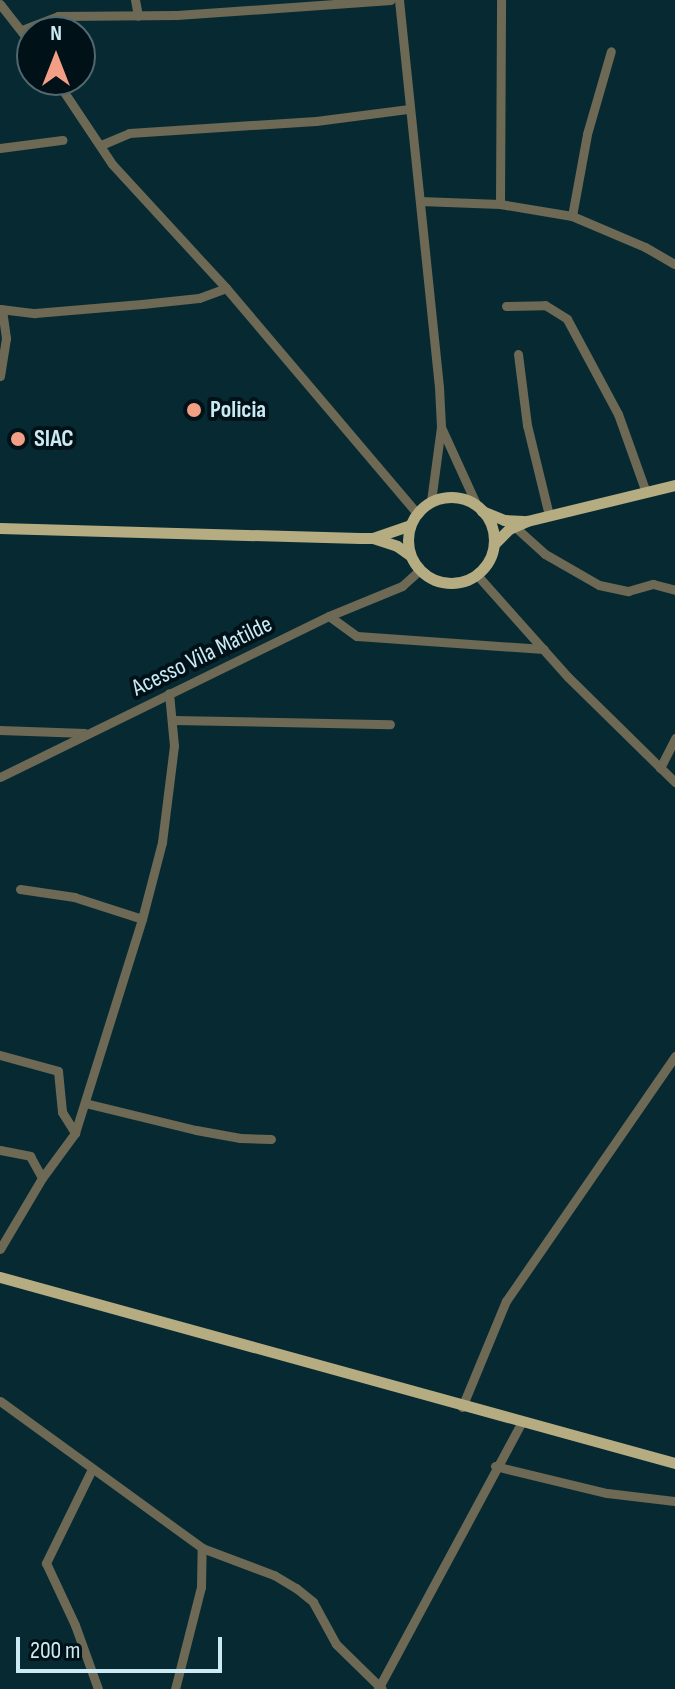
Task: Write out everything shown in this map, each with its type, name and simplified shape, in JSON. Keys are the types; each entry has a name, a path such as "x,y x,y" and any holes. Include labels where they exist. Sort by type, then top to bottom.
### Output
{"main road":[{"path":"494,544 514,526 527,521 675,485"},
{"path":"410,555 407,539 410,525 417,513 431,501 448,497 464,499 504,520 527,521"},
{"path":"0,528 373,538 397,546 410,555 420,570 447,583 477,575 485,566 494,544 494,532 480,508"},
{"path":"373,538 410,525"},
{"path":"0,1277 462,1407 675,1463"}],"street":[{"path":"135,0 138,16"},
{"path":"96,16 390,0"},
{"path":"399,0 441,427 431,501"},
{"path":"500,204 501,0"},
{"path":"0,4 16,23"},
{"path":"572,216 587,134 611,51"},
{"path":"67,96 112,164 226,288 417,513"},
{"path":"101,145 129,133 316,121 409,109"},
{"path":"0,148 62,140"},
{"path":"420,201 500,204 572,216 645,247 675,264"},
{"path":"0,376 6,338 1,309 35,313 142,304 199,298 226,288"},
{"path":"506,306 545,305 567,319 618,414 646,492"},
{"path":"518,354 527,425 549,515"},
{"path":"441,427 480,508"},
{"path":"514,526 545,554 599,585 628,591 653,584 675,590"},
{"name":"Acesso Vila Matilde","path":"0,777 329,616 402,586 420,570"},
{"path":"477,575 568,677 675,782"},
{"path":"329,616 349,634 357,636 544,649"},
{"path":"0,1249 42,1178 75,1133 142,919 162,842 174,746 169,693"},
{"path":"173,720 390,724"},
{"path":"0,730 86,733"},
{"path":"660,768 675,738"},
{"path":"20,889 74,897 142,919"},
{"path":"0,1055 58,1071 62,1112 75,1133"},
{"path":"462,1407 506,1301 675,1056"},
{"path":"85,1103 196,1130 240,1138 271,1139"},
{"path":"0,1150 30,1156 42,1178"},
{"path":"0,1401 202,1548 274,1575 313,1602 336,1644 380,1688 495,1466 522,1422"},
{"path":"495,1466 563,1485 675,1501"},
{"path":"92,1469 46,1563 75,1625 98,1689"},
{"path":"175,1689 201,1587 202,1548"}],"place":[{"name":"Policia","path":"194,410"},
{"name":"SIAC","path":"18,439"}]}
